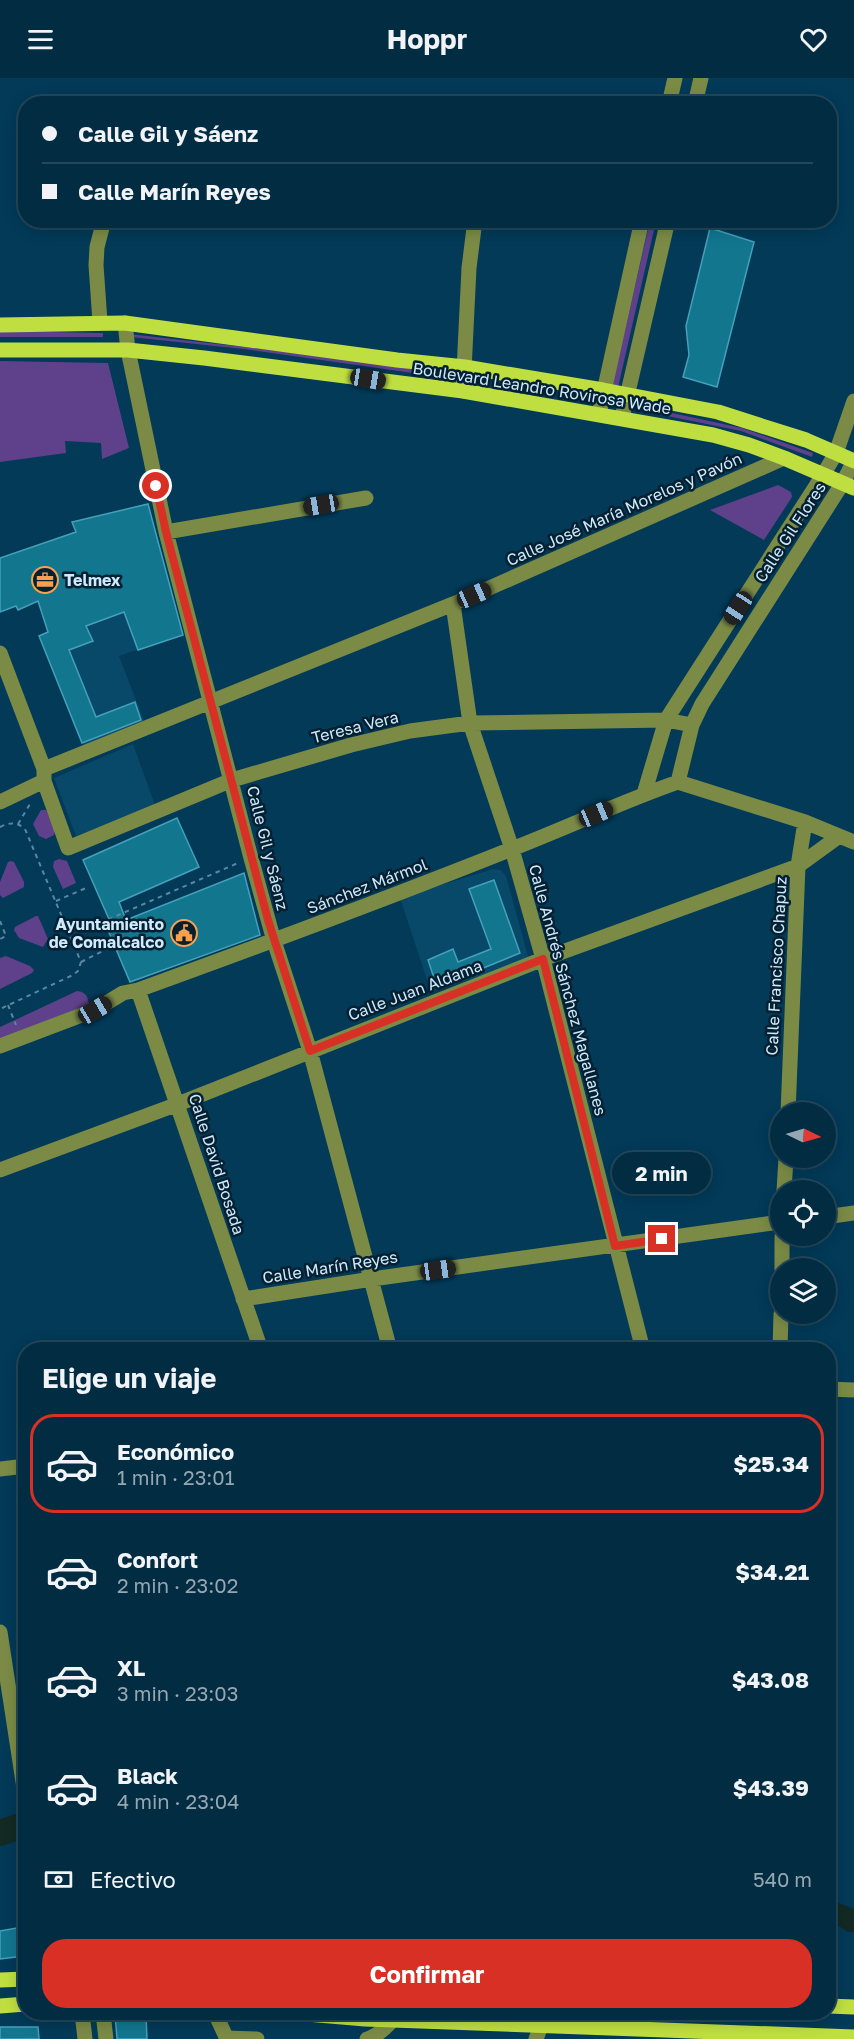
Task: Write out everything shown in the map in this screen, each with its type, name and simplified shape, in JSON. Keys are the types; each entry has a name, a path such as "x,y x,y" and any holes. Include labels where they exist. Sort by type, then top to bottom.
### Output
{"main road":[{"name":"Boulevard Leandro Rovirosa Wade","path":"0,325 124,323 465,367 718,412 806,440 854,461"},
{"name":"Boulevard Leandro Rovirosa Wade","path":"0,350 128,350 463,390 713,435 784,458 848,486"},
{"path":"0,1980 18,1979"},
{"path":"0,2006 18,2005"},
{"path":"836,2006 854,2007"},
{"path":"454,2020 656,2034 854,2037"}],"street":[{"path":"671,96 675,78"},
{"path":"697,96 701,78"},
{"path":"100,322 96,265 102,228"},
{"path":"463,390 469,268 474,228"},
{"path":"599,414 640,228"},
{"path":"622,418 666,228"},
{"name":"Calle Gil y Sáenz","path":"124,323 166,532 251,858 274,941 310,1051 388,1342"},
{"path":"644,794 666,720 824,475 836,453 854,401"},
{"name":"Calle José María Morelos y Pavón","path":"0,802 44,775 210,700 453,604 784,458"},
{"name":"Calle Gil Flores","path":"678,782 692,725 702,704 848,486 854,461"},
{"path":"166,532 366,498"},
{"name":"Calle Andrés Sánchez Magallanes","path":"453,604 470,723 512,849 543,959 641,1342"},
{"path":"2,664 44,775"},
{"name":"Teresa Vera","path":"44,775 67,847 70,848 232,780 351,744 410,731 470,723 666,720 692,725"},
{"path":"678,782 805,822 854,842"},
{"name":"Sánchez Mármol","path":"0,1046 95,1010 123,993 138,990 274,941 678,782"},
{"name":"Calle Francisco Chapuz","path":"788,1102 798,866 805,822"},
{"name":"Calle Juan Aldama","path":"0,1170 178,1104 543,959 798,866 838,837"},
{"name":"Calle David Bosada","path":"138,990 258,1342"},
{"path":"836,1215 854,1213"},
{"name":"Calle Marín Reyes","path":"243,1299 770,1223"},
{"path":"780,1324 780,1342"},
{"path":"836,1389 854,1390"},
{"path":"0,1469 18,1467"},
{"path":"0,1632 18,1752"},
{"path":"83,2020 85,2039"},
{"path":"104,2020 106,2039"},
{"path":"218,2020 226,2038 257,2039"},
{"path":"365,2020 372,2038 392,2020"}],"path":[{"path":"0,827 12,822 25,829 81,962 78,971 73,975 0,1009"},
{"path":"100,923 251,858"},
{"path":"56,901 86,888"},
{"path":"0,921 6,936 0,939"},
{"path":"81,962 111,947"}],"shaded area":[{"path":"648,228 654,228 617,392 611,391"},
{"path":"0,331 103,333 103,337 0,337"},
{"path":"129,334 351,359 441,373 441,377 243,349 131,337"},
{"path":"0,361 108,363 129,448 102,459 101,443 65,441 66,453 0,462"},
{"path":"639,406 742,428 813,453 812,457 741,431 638,410"},
{"path":"778,485 791,492 792,497 764,540 710,510"},
{"path":"148,504 182,634 119,656 145,723 84,747 39,636 100,609 72,522"},
{"path":"133,744 155,805 76,836 54,778"},
{"path":"41,810 46,810 55,829 54,835 46,839 39,836 33,824"},
{"path":"59,859 67,861 76,883 63,889 53,867 54,861"},
{"path":"8,862 14,862 24,882 24,887 3,898 0,895 0,882"},
{"path":"493,869 501,870 506,876 528,956 527,961 431,992 400,898"},
{"path":"36,916 48,939 43,947 19,938 14,930 15,927"},
{"path":"6,956 34,970 0,989 0,958"},
{"path":"77,991 86,995 89,1004 0,1040 0,1027"},
{"path":"836,1902 854,1909 854,1932 848,1932 836,1924"}],"building":[{"path":"710,228 754,242 717,387 683,377 689,355 686,326"},
{"path":"148,504 183,635 138,650 124,612 86,626 93,641 69,650 96,717 135,702 141,720 82,743 39,636 48,632 38,601 18,610 16,606 0,612 0,558 76,532 72,522"},
{"path":"177,818 199,867 119,902 126,920 244,873 260,935 130,982 107,928 112,926 83,860"},
{"path":"494,880 520,953 437,987 428,960 453,949 458,962 491,949 469,889"},
{"path":"18,1928 16,1957 0,1959 0,1931"},
{"path":"115,2020 146,2020 147,2039 117,2039"},
{"path":"0,2027 38,2027 39,2039 0,2039"}],"waterway":[{"path":"0,1833 18,1827"}],"place":[{"name":"Telmex","path":"45,580"},
{"name":"Ayuntamiento de Comalcalco","path":"184,933"}],"route":[{"path":"156,486 251,858 274,941 310,1051 543,959 615,1246 662,1239"}]}
